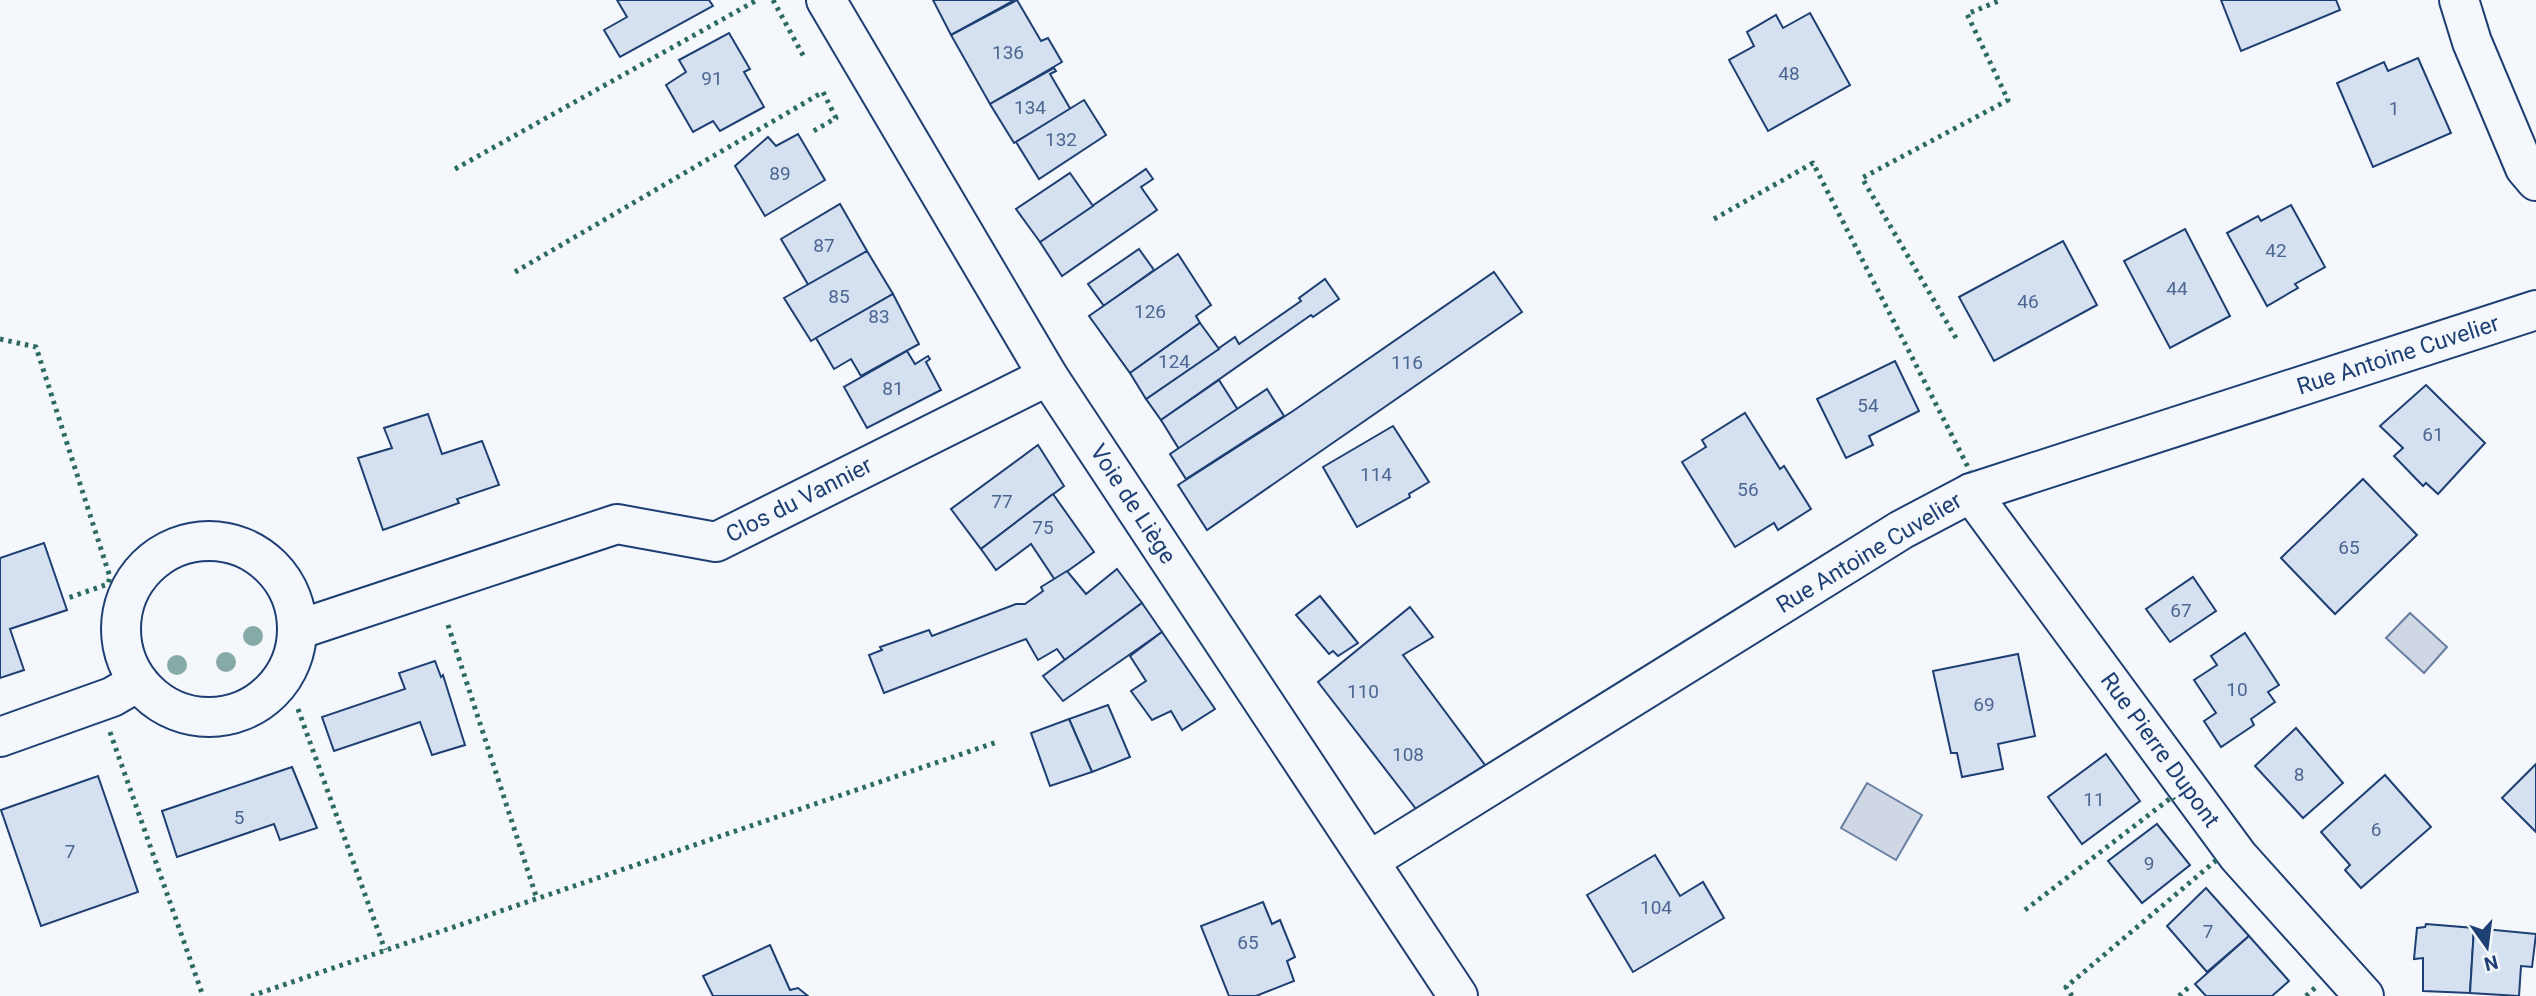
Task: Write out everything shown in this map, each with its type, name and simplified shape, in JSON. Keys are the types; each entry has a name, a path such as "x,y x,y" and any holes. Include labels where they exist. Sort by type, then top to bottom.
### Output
{"street":[{"name":"Voie de Liège","path":"826,0 1048,376 1458,996"},
{"path":"2459,0 2472,42 2525,168 2536,181"},
{"name":"Rue Antoine Cuvelier","path":"1369,860 1901,530 1971,492 2536,310"},
{"name":"Clos du Vannier","path":"298,630 617,524 716,542 1048,376"},
{"name":"Rue Pierre Dupont","path":"1971,492 2238,856 2364,996"},
{"path":"190,542 224,542 244,547 263,559 288,591 298,630 296,646 285,675 272,691 247,709 223,716 192,716 173,710 147,693 128,666 120,636 125,603 132,584 161,554 190,542"},
{"path":"0,737 112,697 138,682"}],"shaded area":[{"path":"2410,613 2447,647 2424,673 2386,638"},
{"path":"1867,783 1922,815 1896,860 1841,828"}],"building":[{"path":"617,0 709,0 713,6 620,57 604,30 627,17"},
{"path":"933,0 1013,0 1013,1 951,35"},
{"path":"1017,0 1041,41 1048,38 1062,62 990,104 951,35"},
{"path":"2221,0 2336,0 2340,10 2241,51"},
{"path":"1810,13 1850,85 1768,131 1729,60 1754,46 1747,32 1776,15 1783,28"},
{"path":"729,33 750,69 744,72 764,107 720,131 713,121 693,132 666,85 686,72 679,60"},
{"path":"2418,58 2451,133 2373,167 2337,83 2384,62 2388,71"},
{"path":"1054,68 1056,71 1050,74 1071,110 1014,143 990,104"},
{"path":"1084,100 1106,135 1039,179 1016,142"},
{"path":"798,134 825,180 765,216 735,166 768,137 776,146"},
{"path":"1146,169 1153,179 1141,187 1157,210 1062,276 1040,242"},
{"path":"1070,173 1093,206 1040,242 1016,209"},
{"path":"840,204 867,251 809,286 781,239"},
{"path":"2291,205 2325,267 2295,284 2298,288 2267,306 2227,233 2258,216 2261,221"},
{"path":"2185,229 2230,316 2170,348 2124,261"},
{"path":"2063,241 2097,305 1994,361 1959,297"},
{"path":"1139,249 1154,270 1104,306 1088,284"},
{"path":"867,251 893,294 811,341 784,298"},
{"path":"1178,254 1211,305 1196,316 1200,323 1130,373 1089,316"},
{"path":"1494,272 1522,312 1207,530 1178,485 1293,411"},
{"path":"1325,279 1339,299 1313,317 1311,315 1161,420 1146,399 1235,337 1239,344 1301,301 1299,298"},
{"path":"893,294 919,344 861,376 851,359 834,369 816,338"},
{"path":"1200,323 1219,349 1146,399 1130,373"},
{"path":"907,351 915,364 928,356 930,359 926,362 941,390 867,428 844,387"},
{"path":"1895,361 1919,411 1869,436 1873,445 1846,458 1817,399"},
{"path":"1219,380 1238,410 1179,449 1161,420"},
{"path":"2426,385 2485,443 2438,494 2426,483 2423,486 2394,456 2403,448 2380,426"},
{"path":"1267,389 1284,416 1186,479 1170,454"},
{"path":"1745,413 1780,469 1784,466 1811,509 1778,530 1774,523 1735,547 1682,462 1706,447 1702,440"},
{"path":"428,414 442,454 482,441 499,485 457,499 459,503 383,530 358,458 392,448 384,428"},
{"path":"1393,426 1429,482 1409,494 1410,497 1357,527 1323,467"},
{"path":"1038,445 1064,486 981,549 951,509"},
{"path":"2363,479 2417,535 2335,614 2281,558"},
{"path":"1053,494 1094,552 1055,580 1031,544 996,570 981,549"},
{"path":"44,543 67,610 10,629 24,670 0,678 0,558"},
{"path":"1117,569 1142,603 1065,660 1057,649 1038,660 1026,639 884,693 869,655 882,650 880,647 929,630 932,636 1016,604 1025,604 1043,591 1041,587 1067,571 1086,594"},
{"path":"2193,577 2216,611 2170,642 2146,609"},
{"path":"1320,596 1358,643 1338,656 1333,651 1329,654 1296,615"},
{"path":"1142,603 1162,632 1063,701 1043,676"},
{"path":"1410,607 1433,637 1403,655 1485,765 1416,809 1318,682"},
{"path":"1162,632 1215,709 1182,730 1171,711 1152,720 1131,691 1146,681 1130,656"},
{"path":"2245,633 2279,685 2268,692 2275,702 2251,719 2254,725 2221,747 2204,721 2216,713 2194,680 2217,665 2211,656"},
{"path":"2018,654 2035,736 1998,744 2003,769 1962,777 1957,753 1951,753 1933,671"},
{"path":"435,661 441,677 443,675 465,745 432,755 420,722 334,751 322,717 405,689 399,673"},
{"path":"1108,705 1130,757 1092,772 1069,719"},
{"path":"1069,719 1092,772 1050,786 1031,733"},
{"path":"2296,728 2343,783 2303,818 2255,766"},
{"path":"2106,754 2140,801 2082,844 2048,797"},
{"path":"2536,764 2536,832 2502,798"},
{"path":"292,767 317,828 280,840 274,824 177,857 162,811"},
{"path":"2385,775 2431,827 2361,888 2345,870 2350,865 2321,832"},
{"path":"98,776 138,892 41,926 1,810"},
{"path":"2157,824 2190,865 2142,903 2108,861"},
{"path":"1655,855 1680,896 1703,882 1724,918 1633,972 1587,895"},
{"path":"2206,888 2249,936 2207,972 2167,926"},
{"path":"1263,902 1272,924 1280,920 1295,957 1287,961 1294,981 1256,996 1229,996 1201,926"},
{"path":"2426,924 2474,928 2470,993 2423,991 2423,958 2414,959 2417,928 2425,927"},
{"path":"2474,928 2536,934 2532,967 2521,966 2519,996 2470,993"},
{"path":"2249,936 2289,981 2272,996 2206,996 2195,984"},
{"path":"770,945 790,990 798,988 808,996 713,996 703,976"}],"hedge":[{"path":"455,169 757,0"},
{"path":"773,0 805,59"},
{"path":"1956,338 1862,178 2008,100 1967,14 2001,0"},
{"path":"515,272 823,92 836,118 810,133"},
{"path":"1714,219 1813,163 1970,471"},
{"path":"0,339 36,347 110,577 108,584 68,598"},
{"path":"448,625 537,899"},
{"path":"298,709 385,950"},
{"path":"110,732 203,996"},
{"path":"251,996 997,742"},
{"path":"2025,910 2172,797 2174,800"},
{"path":"2072,996 2066,987 2219,858"},
{"path":"2179,996 2190,986"},
{"path":"2306,996 2317,986"}]}
